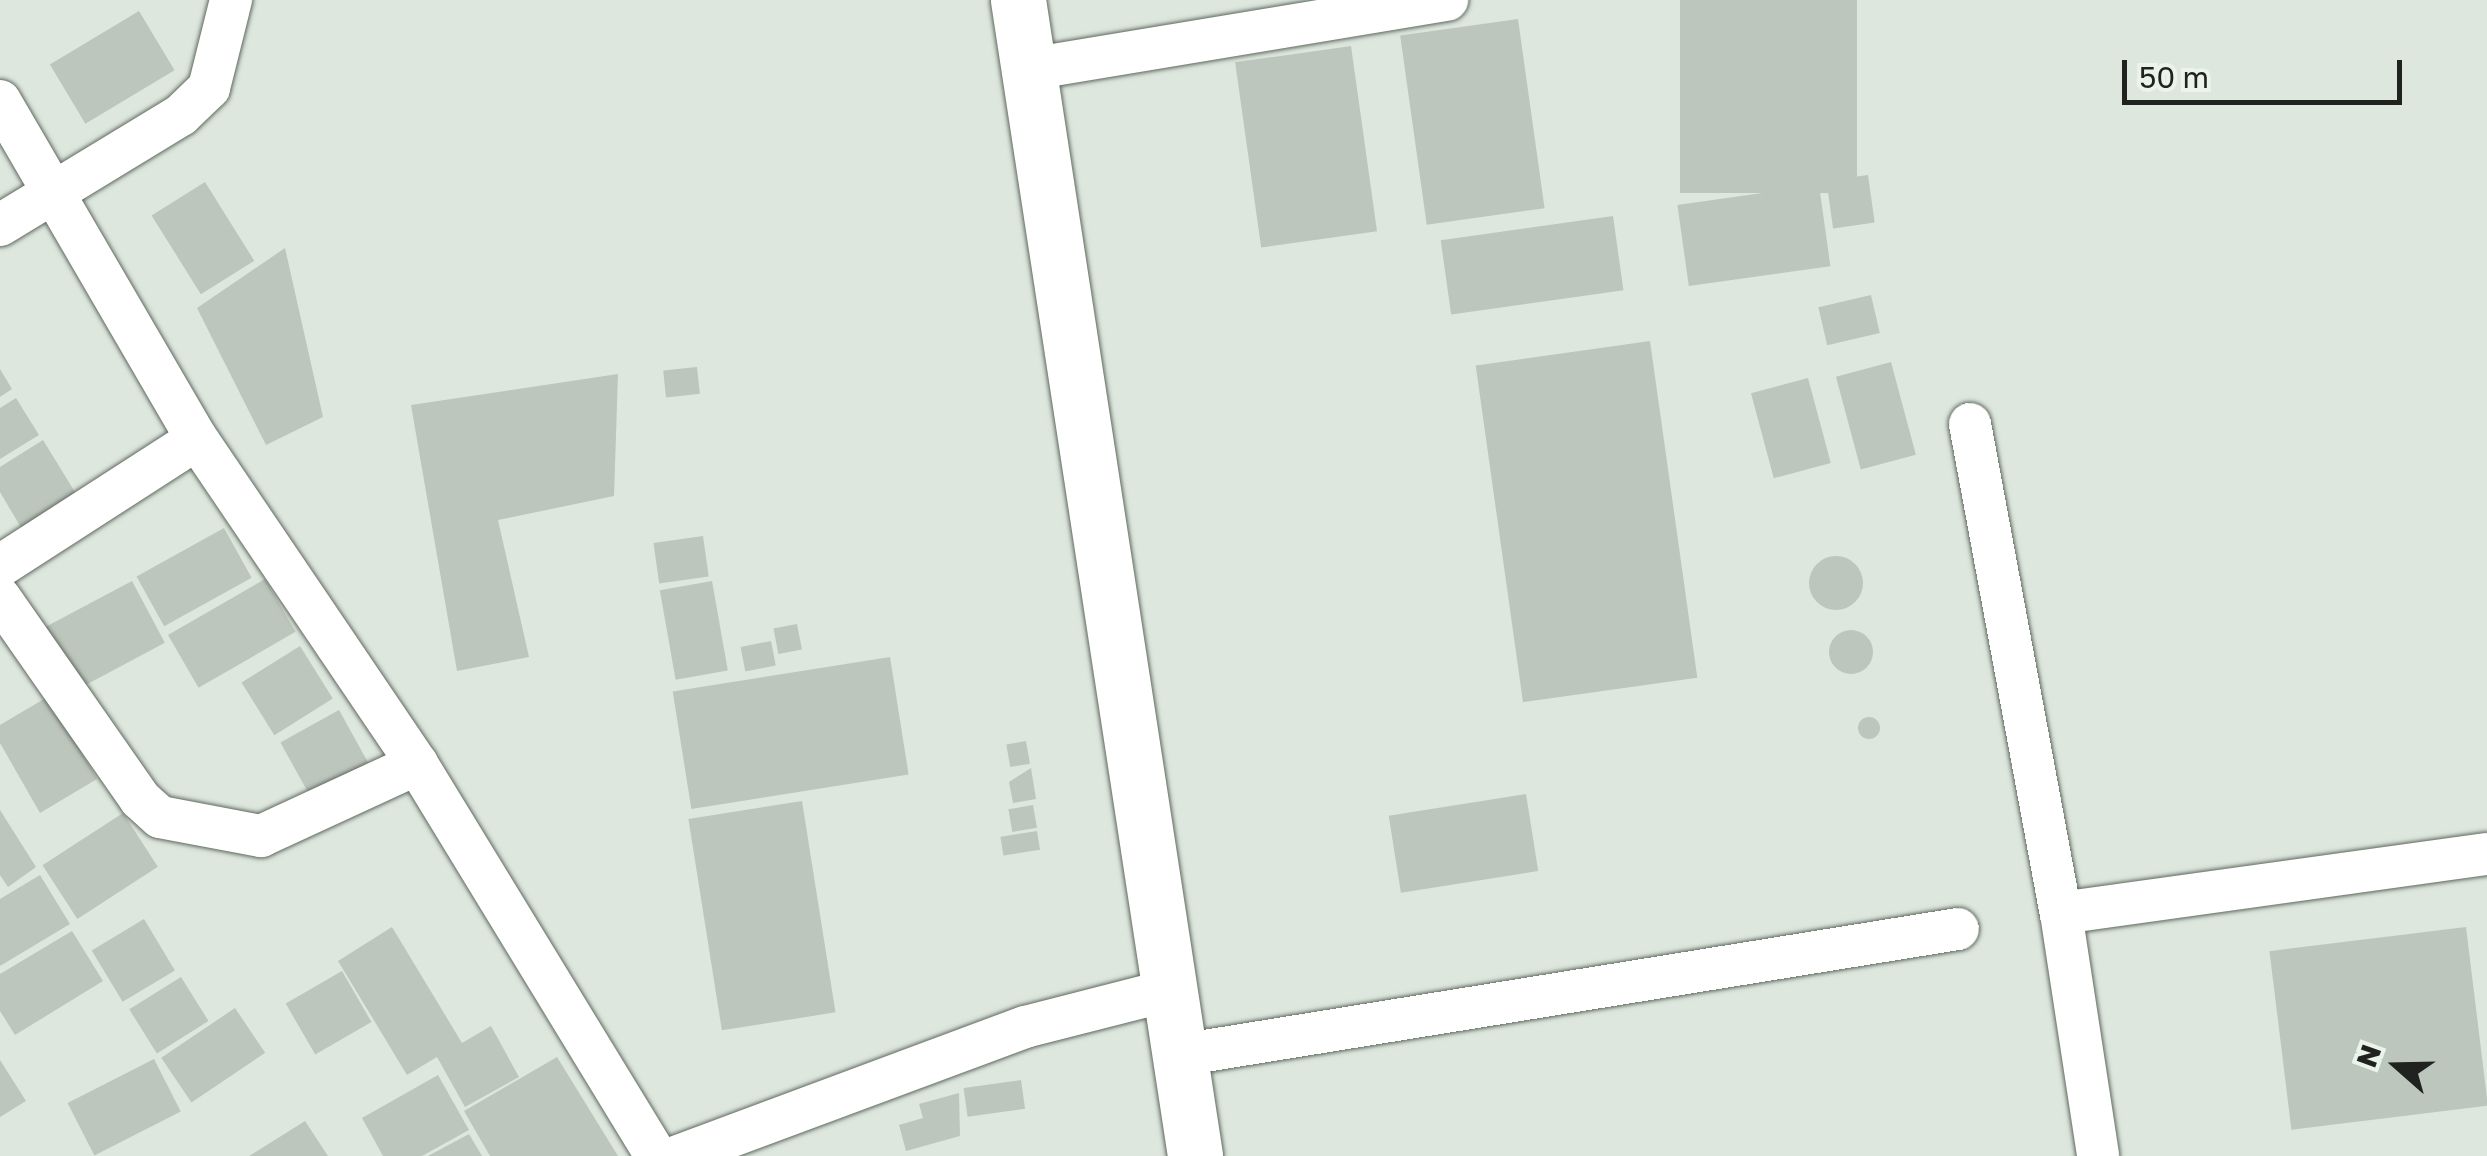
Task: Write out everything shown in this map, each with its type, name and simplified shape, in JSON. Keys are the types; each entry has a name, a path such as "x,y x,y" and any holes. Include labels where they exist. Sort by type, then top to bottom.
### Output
{"main road":[{"path":"1018,0 1194,1156"}],"street":[{"path":"0,225 181,115 209,88 221,60 231,0"},
{"path":"1028,70 1447,0"},
{"path":"0,101 197,439 417,764 656,1156"},
{"path":"1970,424 2061,913 2098,1156"},
{"path":"0,566 197,439"},
{"path":"0,598 140,799 160,817 261,836 417,764"},
{"path":"2061,913 2487,854"},
{"path":"1180,1056 1958,930"},
{"path":"678,1156 1025,1027 1170,990"}],"building":[{"path":"1680,0 1857,0 1857,193 1680,193"},
{"path":"139,11 175,70 85,124 50,65"},
{"path":"1518,19 1545,208 1427,225 1400,36"},
{"path":"1351,46 1377,231 1261,247 1235,62"},
{"path":"1868,175 1875,223 1833,228 1826,181"},
{"path":"205,182 254,261 201,294 152,215"},
{"path":"1819,185 1830,266 1689,286 1677,205"},
{"path":"1613,216 1623,290 1451,314 1441,240"},
{"path":"285,248 323,417 266,445 197,308"},
{"path":"1871,295 1880,333 1827,345 1818,307"},
{"path":"1650,341 1697,678 1523,702 1476,365"},
{"path":"1891,362 1916,455 1861,469 1836,377"},
{"path":"697,367 700,394 666,397 663,371"},
{"path":"0,369 12,389 0,397"},
{"path":"618,374 614,496 498,520 529,657 457,671 411,405"},
{"path":"1808,378 1831,463 1774,478 1751,393"},
{"path":"16,398 39,435 0,459 0,408"},
{"path":"43,440 78,497 23,531 0,492 0,467"},
{"path":"224,528 252,578 164,626 137,576"},
{"path":"703,536 709,577 659,584 653,543"},
{"path":"1836,556 1855,564 1863,583 1855,602 1836,610 1817,602 1809,583 1817,564"},
{"path":"265,579 296,632 199,688 168,635"},
{"path":"132,581 165,643 73,692 40,630"},
{"path":"712,581 728,671 676,680 660,590"},
{"path":"797,624 802,650 778,654 773,629"},
{"path":"1851,630 1867,636 1873,652 1867,668 1851,674 1835,668 1829,652 1835,636"},
{"path":"771,641 776,666 745,671 741,647"},
{"path":"300,646 333,699 274,735 241,683"},
{"path":"890,657 909,775 691,809 673,691"},
{"path":"49,696 97,779 40,813 0,743 0,725"},
{"path":"339,710 368,762 309,795 280,742"},
{"path":"1869,717 1877,720 1877,736 1869,739 1861,736 1858,728 1861,720"},
{"path":"1026,741 1030,764 1010,767 1006,744"},
{"path":"1031,768 1036,799 1013,803 1009,782"},
{"path":"1526,794 1538,871 1401,893 1389,816"},
{"path":"802,801 835,1012 722,1030 688,819"},
{"path":"1033,805 1037,828 1012,832 1008,809"},
{"path":"0,810 36,867 8,887 0,875"},
{"path":"123,813 158,867 77,919 42,865"},
{"path":"1037,831 1040,850 1003,856 1000,837"},
{"path":"40,875 70,924 0,966 0,899"},
{"path":"144,919 175,970 123,1002 92,950"},
{"path":"392,927 462,1043 491,1026 519,1077 465,1107 437,1057 407,1075 338,961"},
{"path":"2466,927 2487,1106 2291,1130 2269,951"},
{"path":"72,931 103,981 15,1035 0,1011 0,974"},
{"path":"342,971 372,1022 315,1055 286,1004"},
{"path":"181,977 209,1021 157,1053 129,1009"},
{"path":"235,1008 265,1053 191,1103 161,1058"},
{"path":"557,1057 618,1156 490,1156 464,1111"},
{"path":"154,1059 181,1112 94,1156 68,1103"},
{"path":"0,1060 26,1101 0,1117"},
{"path":"438,1075 469,1130 422,1156 383,1156 362,1118"},
{"path":"1021,1080 1025,1109 968,1117 964,1088"},
{"path":"959,1093 960,1136 906,1151 899,1125 923,1118 919,1104"},
{"path":"305,1121 328,1156 249,1156"},
{"path":"469,1134 482,1156 428,1156"}]}
